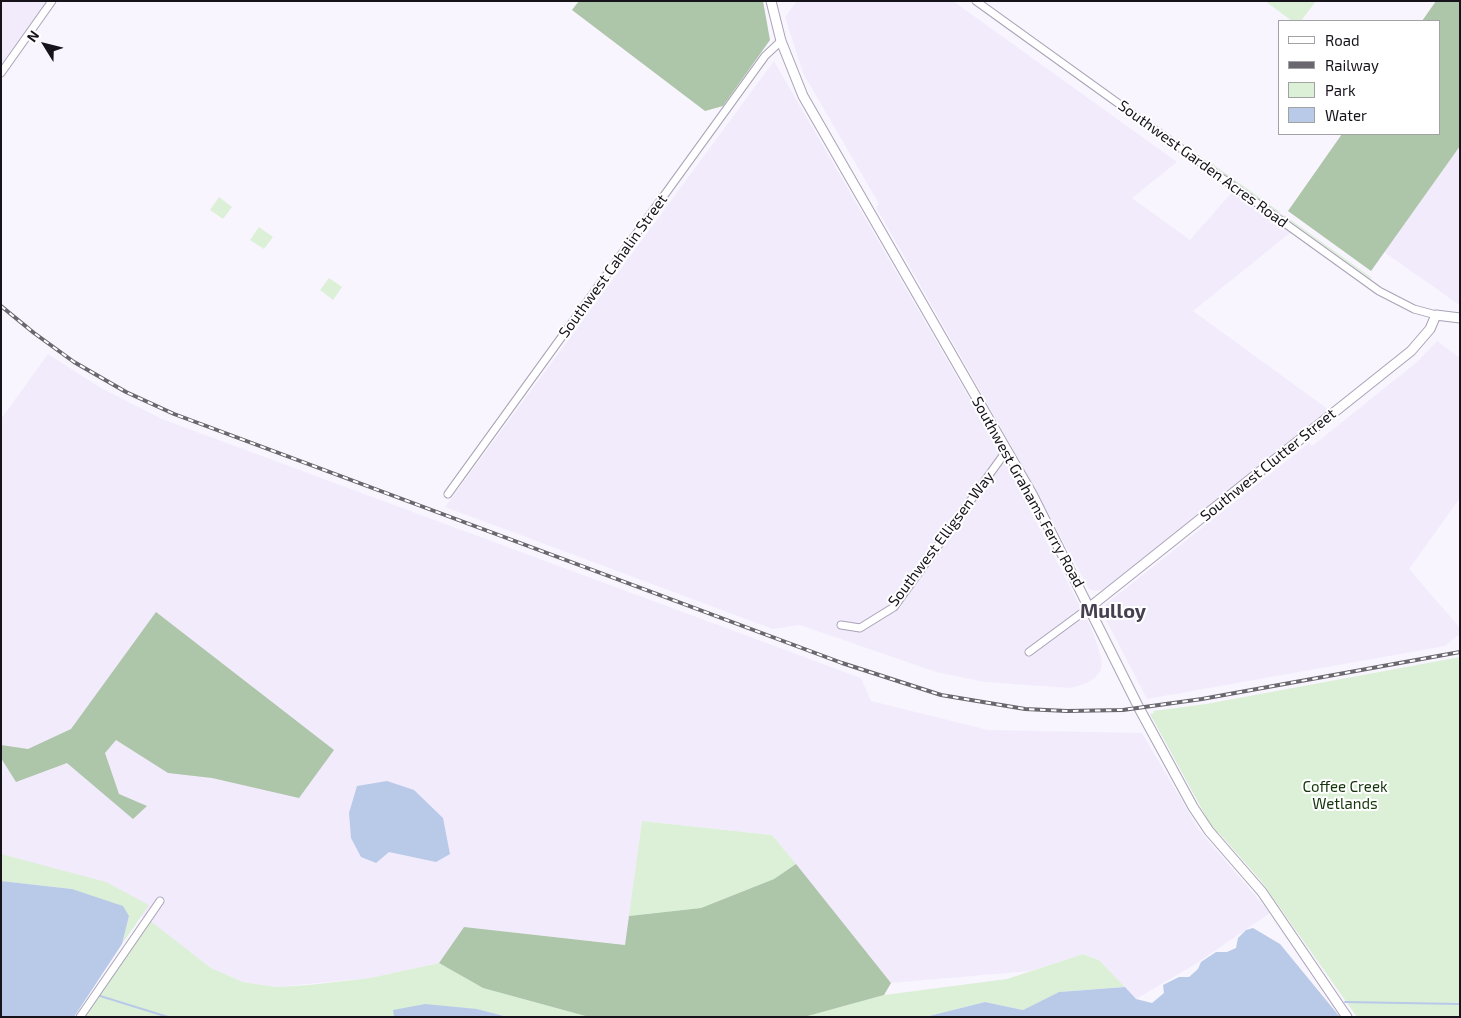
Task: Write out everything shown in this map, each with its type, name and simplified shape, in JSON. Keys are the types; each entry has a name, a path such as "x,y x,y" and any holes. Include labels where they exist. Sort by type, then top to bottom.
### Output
{"main road":[{"name":"Southwest Grahams Ferry Road","path":"771,1 781,41 795,78 821,129 1007,450 1090,607 1143,715 1196,812 1213,836 1262,892 1347,1017"},
{"path":"1436,315 1460,318"},
{"name":"Southwest Clutter Street","path":"1090,607 1411,352 1430,329 1436,315"}],"street":[{"path":"1,72 52,1"},
{"name":"Southwest Garden Acres Road","path":"976,1 1379,291 1414,309 1436,315"},
{"name":"Southwest Cahalin Street","path":"448,494 765,56 781,41"},
{"name":"Southwest Elligsen Way","path":"841,625 860,628 894,607 1007,450"},
{"path":"1029,652 1090,607"},
{"path":"80,1017 160,901"}],"shaded area":[{"path":"1,1 48,1 1,69"},
{"path":"797,1 953,1 1177,162 1132,198 1190,240 1232,192 1290,233 1193,311 1329,410 1102,590 1094,591 1089,589 1013,449 876,207 879,204 803,73 785,17"},
{"path":"774,61 994,441 1091,627 1102,660 1101,670 1095,678 1085,684 1070,688 985,682 936,672 800,625 773,629 445,507"},
{"path":"1460,146 1460,304 1458,304 1384,252"},
{"path":"1437,341 1460,358 1460,498 1409,569 1460,628 1460,634 1445,646 1147,699 1103,614 1106,604 1309,443 1312,446 1417,362"},
{"path":"48,354 101,388 162,419 861,678 871,701 988,730 1142,733 1199,830 1270,913 1194,965 1136,999 1099,960 1083,954 1030,971 891,983 772,835 642,821 626,945 464,927 439,963 370,978 276,987 243,982 211,968 111,894 1,864 1,419"}],"green space":[{"path":"579,1 763,1 770,40 723,106 705,111 572,10"},
{"path":"1265,1 1316,1 1302,20 1291,20"},
{"path":"1436,1 1460,1 1460,146 1371,271 1288,211 1341,135 1441,135 1441,20 1423,20"},
{"path":"1207,160 1280,212 1279,213"},
{"path":"219,197 232,207 223,219 210,210"},
{"path":"1284,215 1372,278 1283,216"},
{"path":"259,227 273,237 264,249 250,240"},
{"path":"329,278 342,287 333,300 320,290"},
{"path":"156,612 334,750 299,798 212,778 168,773 116,740 105,753 119,794 147,806 133,819 67,763 16,782 1,758 1,745 28,749 71,729"},
{"name":"Coffee Creek Wetlands","path":"1460,657 1460,1017 1357,1017 1261,881 1219,833 1216,835 1150,714 1154,713 1153,711 1206,704"},
{"path":"642,821 772,835 796,864 774,879 701,908 629,916"},
{"path":"1,854 106,882 149,905 122,944 129,916 72,889 1,881"},
{"path":"796,864 891,983 884,995 804,1017 589,1017 483,988 439,963 464,927 625,945 629,916 701,908 774,879"},
{"path":"149,920 211,968 243,982 276,987 309,985 370,978 439,963 483,988 589,1017 508,1017 477,1009 394,1010 394,1017 82,1017"},
{"path":"1083,954 1099,960 1125,987 1059,992 1023,1010 985,1002 925,1017 804,1017 884,995 1007,979"}],"water":[{"path":"387,781 414,790 443,818 450,854 436,862 389,852 376,863 361,857 351,838 349,813 357,786"},
{"path":"1,881 72,889 123,906 129,916 122,944 74,1017 1,1017"},
{"path":"1253,928 1280,944 1340,1017 925,1017 985,1002 1023,1010 1059,992 1125,987 1136,999 1152,1003 1164,993 1163,985 1179,977 1189,977 1198,969 1201,962 1216,952 1227,952 1236,948 1238,938 1246,930"},
{"path":"425,1004 477,1009 508,1017 394,1017 393,1010"}],"waterway":[{"path":"97,995 168,1017"},
{"path":"1345,1002 1460,1004"}],"railway":[{"path":"1,306 74,362 126,392 174,414 842,663 941,695 1025,709 1067,711 1123,710 1202,699 1460,652"}],"district":[{"name":"Mulloy","path":"1113,611"}]}
